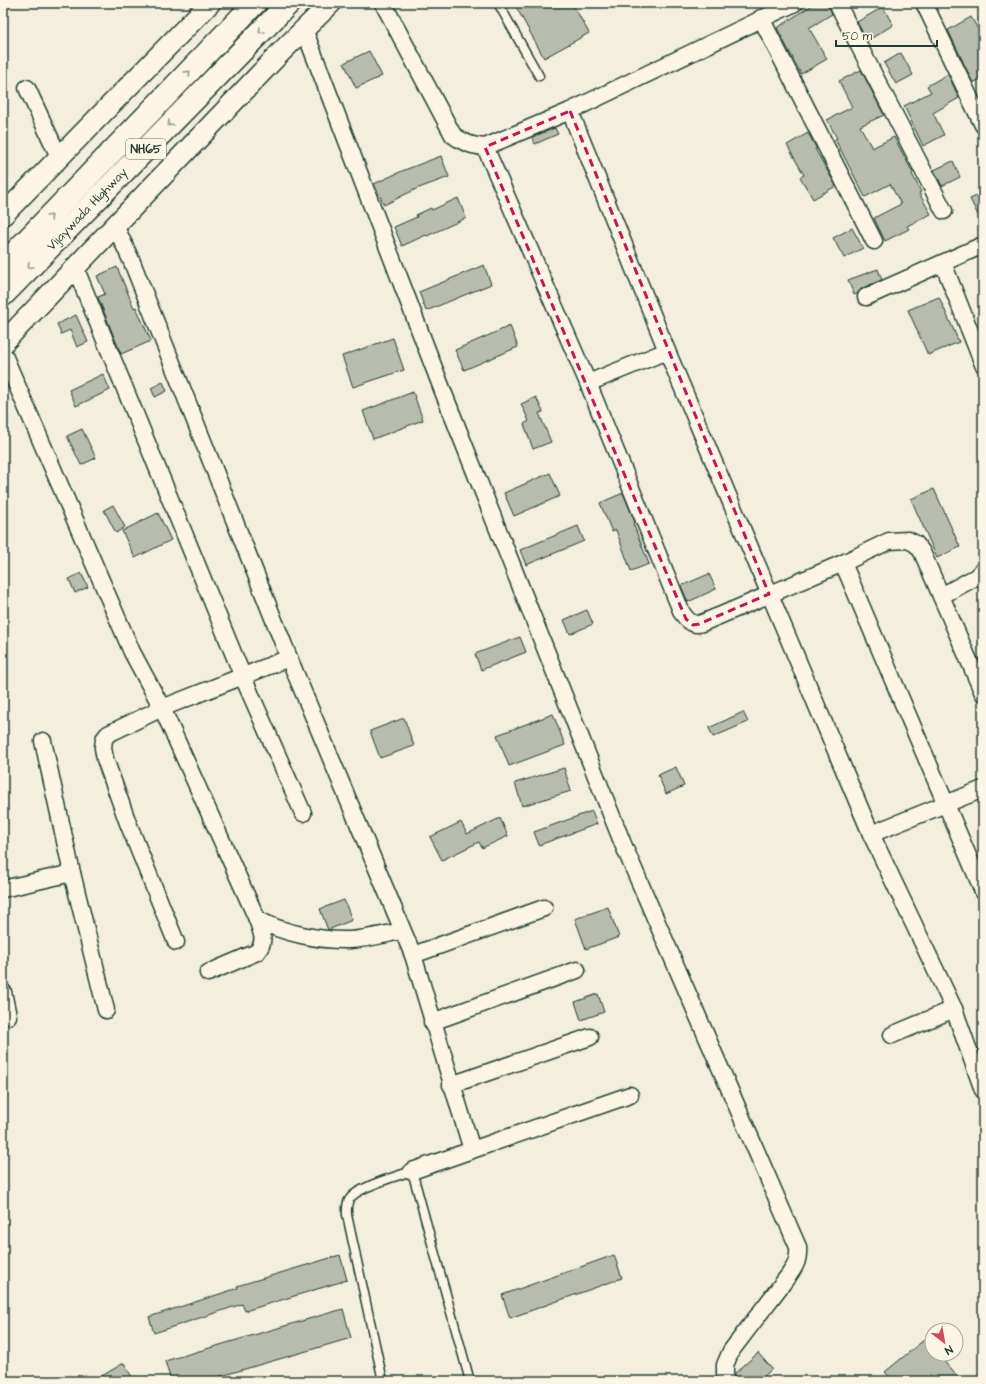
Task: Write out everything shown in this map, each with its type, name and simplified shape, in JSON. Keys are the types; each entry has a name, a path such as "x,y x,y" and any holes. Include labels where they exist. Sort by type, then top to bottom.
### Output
{"highway":[{"name":"Vijaywada Highway","path":"3,265 255,3"},
{"name":"Vijaywada Highway","path":"3,295 289,3"}],"street":[{"path":"3,215 210,3"},
{"path":"3,344 277,56 330,3"},
{"path":"383,3 453,136 463,143 485,147 570,111 795,3"},
{"path":"837,3 944,211"},
{"path":"924,3 983,125"},
{"path":"761,18 874,241"},
{"path":"304,29 444,394 624,844 798,1247 799,1255 796,1264 789,1275 731,1351 725,1366 725,1380"},
{"path":"27,88 59,157"},
{"path":"570,111 667,351 768,594 871,834 954,1008 983,1090"},
{"path":"485,147 588,383 686,619 693,624 699,624 843,563 889,541 908,540 916,544 922,552 983,693"},
{"path":"115,225 132,262 289,658 413,955 451,1085 472,1150"},
{"path":"866,297 983,245"},
{"path":"943,263 983,364"},
{"path":"75,267 243,677 303,813"},
{"path":"588,383 667,351"},
{"path":"3,353 132,652 162,708 257,919 263,939 262,946 257,952 208,973"},
{"path":"843,563 983,891"},
{"path":"941,596 976,577 983,570"},
{"path":"176,942 128,823 105,759 103,748 104,739 108,734 162,708 289,658"},
{"path":"43,741 72,873 106,1010"},
{"path":"871,834 983,789"},
{"path":"3,889 72,873"},
{"path":"413,955 544,908"},
{"path":"257,919 266,924 282,929 319,938 351,940 402,931"},
{"path":"432,1022 577,970"},
{"path":"3,992 8,1016"},
{"path":"892,1035 954,1008"},
{"path":"451,1085 590,1037"},
{"path":"412,1171 630,1095"}],"lane":[{"path":"498,3 539,76"},
{"path":"383,1381 346,1208 349,1200 354,1194 363,1188 412,1171 470,1381"}],"highlighted area":[{"path":"570,111 769,594 699,624 693,625 686,619 485,147"}],"building":[{"path":"514,3 572,3 589,33 544,58"},
{"path":"815,3 828,3 832,14 809,28 827,59 801,74 777,28"},
{"path":"883,7 893,25 867,41 857,22"},
{"path":"971,17 983,38 983,78 973,83 948,30"},
{"path":"369,51 382,76 356,88 344,63"},
{"path":"901,53 913,75 896,84 884,63"},
{"path":"861,70 884,115 860,126 872,148 894,137 913,173 912,174 921,192 919,193 931,214 907,226 909,229 885,241 874,218 901,204 890,184 865,197 835,139 837,138 827,120 852,107 839,81"},
{"path":"948,74 959,98 933,113 944,135 923,146 904,106 931,92 927,86"},
{"path":"555,128 558,134 535,144 532,137"},
{"path":"808,133 817,149 815,149 836,186 813,199 800,177 804,175 787,145"},
{"path":"441,156 449,177 416,189 384,205 374,184"},
{"path":"953,161 960,177 942,186 934,170"},
{"path":"983,193 983,225 970,199"},
{"path":"458,198 466,218 402,246 394,227 417,217 416,215 431,208 432,210"},
{"path":"852,228 863,248 844,258 833,238"},
{"path":"484,265 491,284 426,311 419,292"},
{"path":"117,267 134,308 136,307 151,341 121,354 98,297 105,294 97,276"},
{"path":"878,269 882,280 862,288 854,295 848,280"},
{"path":"939,297 959,342 928,355 908,310"},
{"path":"76,315 88,342 77,347 70,330 61,334 57,324"},
{"path":"510,326 518,347 464,370 455,350"},
{"path":"393,338 404,370 353,387 342,356"},
{"path":"103,374 110,390 76,406 69,390"},
{"path":"163,382 167,391 155,397 151,388"},
{"path":"413,392 423,420 373,439 363,411"},
{"path":"536,397 543,412 539,413 551,442 533,449 524,424 529,421 521,404"},
{"path":"82,429 96,458 81,465 67,436"},
{"path":"550,473 560,496 514,516 504,493"},
{"path":"934,489 960,547 937,558 911,499"},
{"path":"623,493 635,522 633,523 649,564 631,571 616,530 612,532 600,503"},
{"path":"113,505 125,527 116,533 104,510"},
{"path":"158,513 171,540 135,558 122,531"},
{"path":"578,526 584,541 526,565 520,550"},
{"path":"81,573 88,587 75,593 69,579"},
{"path":"709,574 716,589 688,602 681,586"},
{"path":"587,610 593,624 570,634 564,620"},
{"path":"520,637 526,652 481,670 475,654"},
{"path":"743,712 748,722 713,737 709,728"},
{"path":"553,714 565,745 509,766 497,735"},
{"path":"404,718 414,746 380,758 370,731"},
{"path":"676,767 684,786 666,794 658,775"},
{"path":"564,768 571,791 522,806 515,783"},
{"path":"592,811 597,824 539,845 534,832"},
{"path":"500,818 508,836 482,848 479,842 442,860 430,837 461,822 467,834"},
{"path":"344,900 352,920 328,930 320,909"},
{"path":"608,907 619,937 586,949 575,919"},
{"path":"598,994 604,1012 581,1020 575,1002"},
{"path":"340,1255 347,1280 245,1311 242,1304 154,1333 149,1317 238,1288 237,1286"},
{"path":"614,1255 622,1278 510,1318 502,1295"},
{"path":"343,1309 351,1338 204,1381 171,1381 165,1361"},
{"path":"924,1340 924,1362 945,1362 961,1381 893,1381 885,1372"},
{"path":"758,1353 772,1369 759,1381 739,1381 734,1374"},
{"path":"124,1363 134,1381 93,1381"}]}
